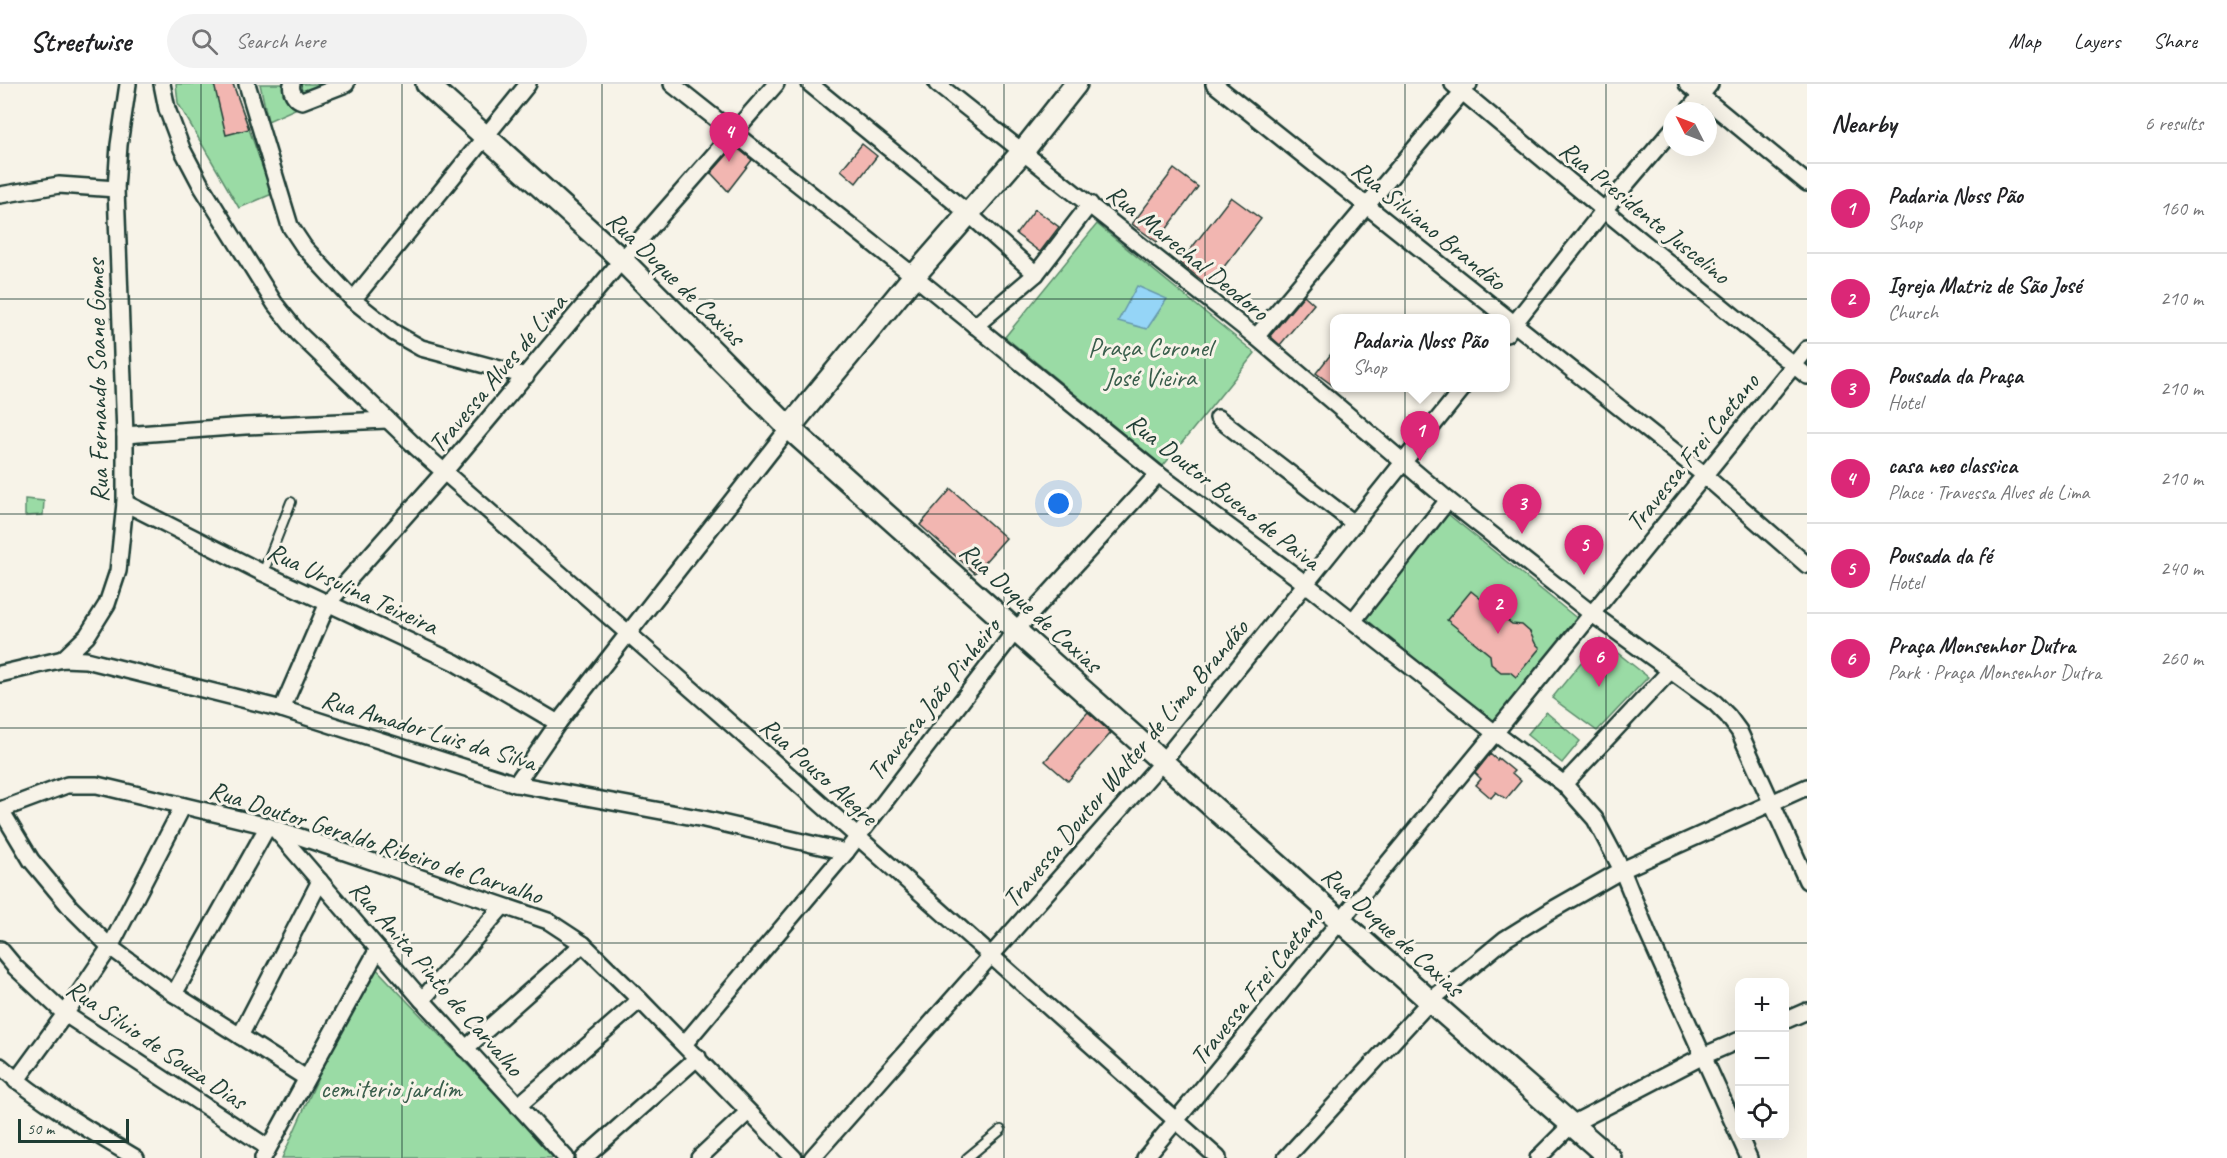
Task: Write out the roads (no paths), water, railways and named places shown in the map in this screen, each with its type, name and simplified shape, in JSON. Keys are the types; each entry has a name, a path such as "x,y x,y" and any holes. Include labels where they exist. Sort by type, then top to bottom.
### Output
{"street":[{"name":"Rua Fernando Soane Gomes","path":"63,659 87,636 107,604 118,571 125,503 125,435 116,189 119,145 128,84"},
{"name":"Rua Pouso Alegre","path":"162,84 167,109 182,149 202,187 275,304 298,333 387,420 1218,1158"},
{"path":"247,84 290,226 304,247 353,300 393,332 421,348 526,376"},
{"path":"292,84 295,98 302,101 346,84"},
{"name":"Rua Duque de Caxias","path":"427,84 622,260 789,428 1430,1001 1610,1158"},
{"path":"353,300 528,84"},
{"name":"Rua Doutor Bueno de Paiva","path":"672,84 1158,474 1306,584 1495,734 1564,784 1595,819 1622,870 1648,934 1749,1158"},
{"name":"Travessa Alves de Lima","path":"282,709 328,603 445,471 622,260 776,84"},
{"path":"810,84 969,214 1036,274"},
{"name":"Rua Marechal Deodoro","path":"937,84 1256,337 1449,500 1591,613 1714,703 1728,716 1738,731 1807,881"},
{"path":"516,784 558,723 789,428 914,276 1023,151 1076,84"},
{"name":"Rua Silviano Brandão","path":"1214,84 1365,205 1492,314"},
{"path":"1688,84 1706,90 1807,183"},
{"path":"1256,337 1462,87"},
{"name":"Rua Presidente Juscelino","path":"1462,87 1604,210 1807,376"},
{"path":"1696,102 1706,90"},
{"path":"1510,328 1663,141"},
{"path":"1,195 59,185 116,189"},
{"path":"975,326 1036,274 1090,204"},
{"name":"Rua Silviano Brandão","path":"1510,330 1704,475 1807,565"},
{"name":"Travessa Frei Caetano","path":"1145,1158 1495,734 1807,349"},
{"name":"Travessa Doutor Walter de Lima Brandão","path":"812,1158 1163,761 1459,392"},
{"path":"1218,418 1355,524"},
{"path":"125,435 245,426 387,420"},
{"name":"Travessa João Pinheiro","path":"685,1043 846,852 1016,630 1158,474"},
{"path":"1353,621 1449,500"},
{"name":"Rua Ursulina Teixeira","path":"125,503 263,573 454,662 558,723"},
{"name":"Rua Amador Luis da Silva","path":"0,674 63,659 86,660 282,709 516,784 704,819 846,852"},
{"path":"1564,784 1670,671"},
{"name":"Rua Doutor Geraldo Ribeiro de Carvalho","path":"1,810 67,784 97,784 271,827 548,921 583,944 685,1043 748,1113 794,1158"},
{"path":"1286,1158 1430,1001 1505,939 1550,910 1622,870 1807,787"},
{"path":"16,1081 110,947 183,806"},
{"path":"1,810 31,860 70,906 110,947 174,994 306,1078"},
{"path":"174,994 271,827"},
{"name":"Rua Anita Pinto de Carvalho","path":"271,827 465,1049 566,1158"},
{"path":"240,1036 320,881"},
{"path":"422,1000 502,907"},
{"path":"465,1049 583,944"},
{"name":"Rua Silvio de Souza Dias","path":"0,949 15,968 65,1014 265,1152"},
{"path":"265,1152 378,949"},
{"path":"518,1106 640,999"},
{"path":"1789,1019 1807,1011"},
{"path":"1538,1158 1572,1124 1702,1056 1735,1042"},
{"path":"584,1158 698,1057"},
{"path":"0,1066 16,1081 78,1123 136,1158"},
{"path":"699,1158 748,1113"}],"lane":[{"path":"263,573 291,502"},
{"path":"967,1158 1001,1130"}],"water":[{"path":"1137,286 1167,299 1147,329 1118,321"}],"place":[{"name":"casa neo classica","path":"729,162"},
{"name":"Padaria Noss Pão","path":"1420,461"},
{"name":"Pousada da Praça","path":"1522,534"},
{"name":"Pousada da fé","path":"1584,575"},
{"name":"Igreja Matriz de São José","path":"1498,634"},
{"name":"Praça Monsenhor Dutra","path":"1599,687"}],"park label":[{"name":"Praça Coronel José Vieira","path":"1150,362"},
{"name":"cemiterio jardim","path":"391,1088"}]}
